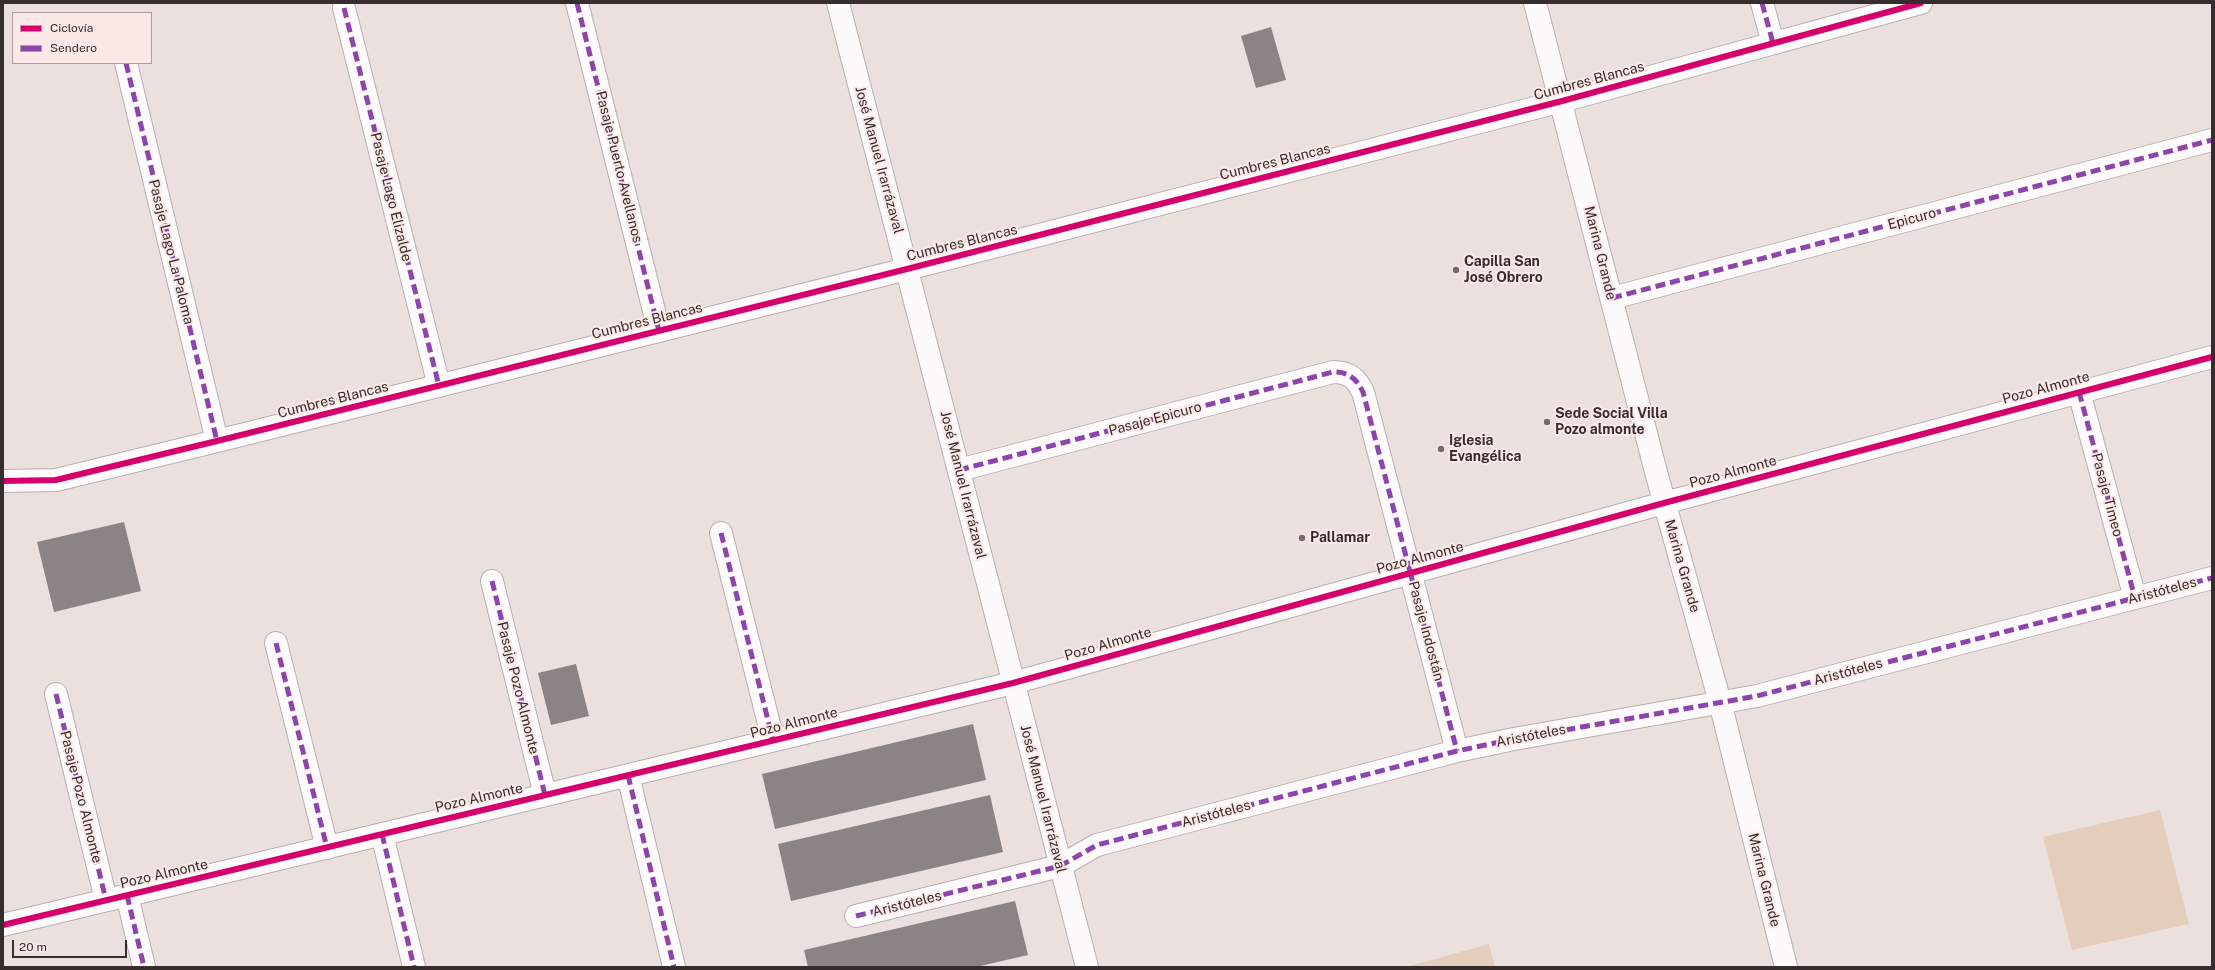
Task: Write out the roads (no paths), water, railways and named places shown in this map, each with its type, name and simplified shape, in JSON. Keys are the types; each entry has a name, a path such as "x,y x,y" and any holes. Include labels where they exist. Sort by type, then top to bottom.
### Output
{"street":[{"name":"Pasaje Puerto Avellanos","path":"577,3 659,331"},
{"name":"José Manuel Irarrázaval","path":"838,3 1087,967"},
{"name":"Marina Grande","path":"1535,3 1562,101 1664,503 1720,702 1786,967"},
{"path":"1762,3 1773,43"},
{"name":"Cumbres Blancas","path":"3,482 56,480 439,386 907,269 1562,101 1921,3"},
{"name":"Pasaje Lago Elizalde","path":"344,8 439,386"},
{"name":"Pasaje Lago La Paloma","path":"126,64 217,441"},
{"name":"Epicuro","path":"1612,298 2212,140"},
{"name":"Pozo Almonte","path":"3,925 1013,683 1664,503 2212,357"},
{"name":"Pasaje Epicuro","path":"959,470 1333,372 1343,372 1351,375"},
{"name":"Pasaje Indostán","path":"1351,375 1358,382 1363,392 1457,751"},
{"name":"Pasaje Timeo","path":"2079,392 2134,598"},
{"path":"720,533 773,740"},
{"name":"Aristóteles","path":"856,916 1060,866 1097,845 1457,751 1514,739 1757,696 2212,578"},
{"name":"Pasaje Pozo Almonte","path":"492,581 545,795"},
{"path":"276,643 327,848"},
{"name":"Pasaje Pozo Almonte","path":"56,694 106,900"},
{"path":"628,775 674,967"},
{"path":"382,834 414,967"},
{"path":"127,895 144,967"}],"place":[{"name":"Capilla San José Obrero","path":"1456,270"},
{"name":"Sede Social Villa Pozo almonte","path":"1547,422"},
{"name":"Iglesia Evangélica","path":"1441,449"},
{"name":"Pallamar","path":"1302,538"}]}
